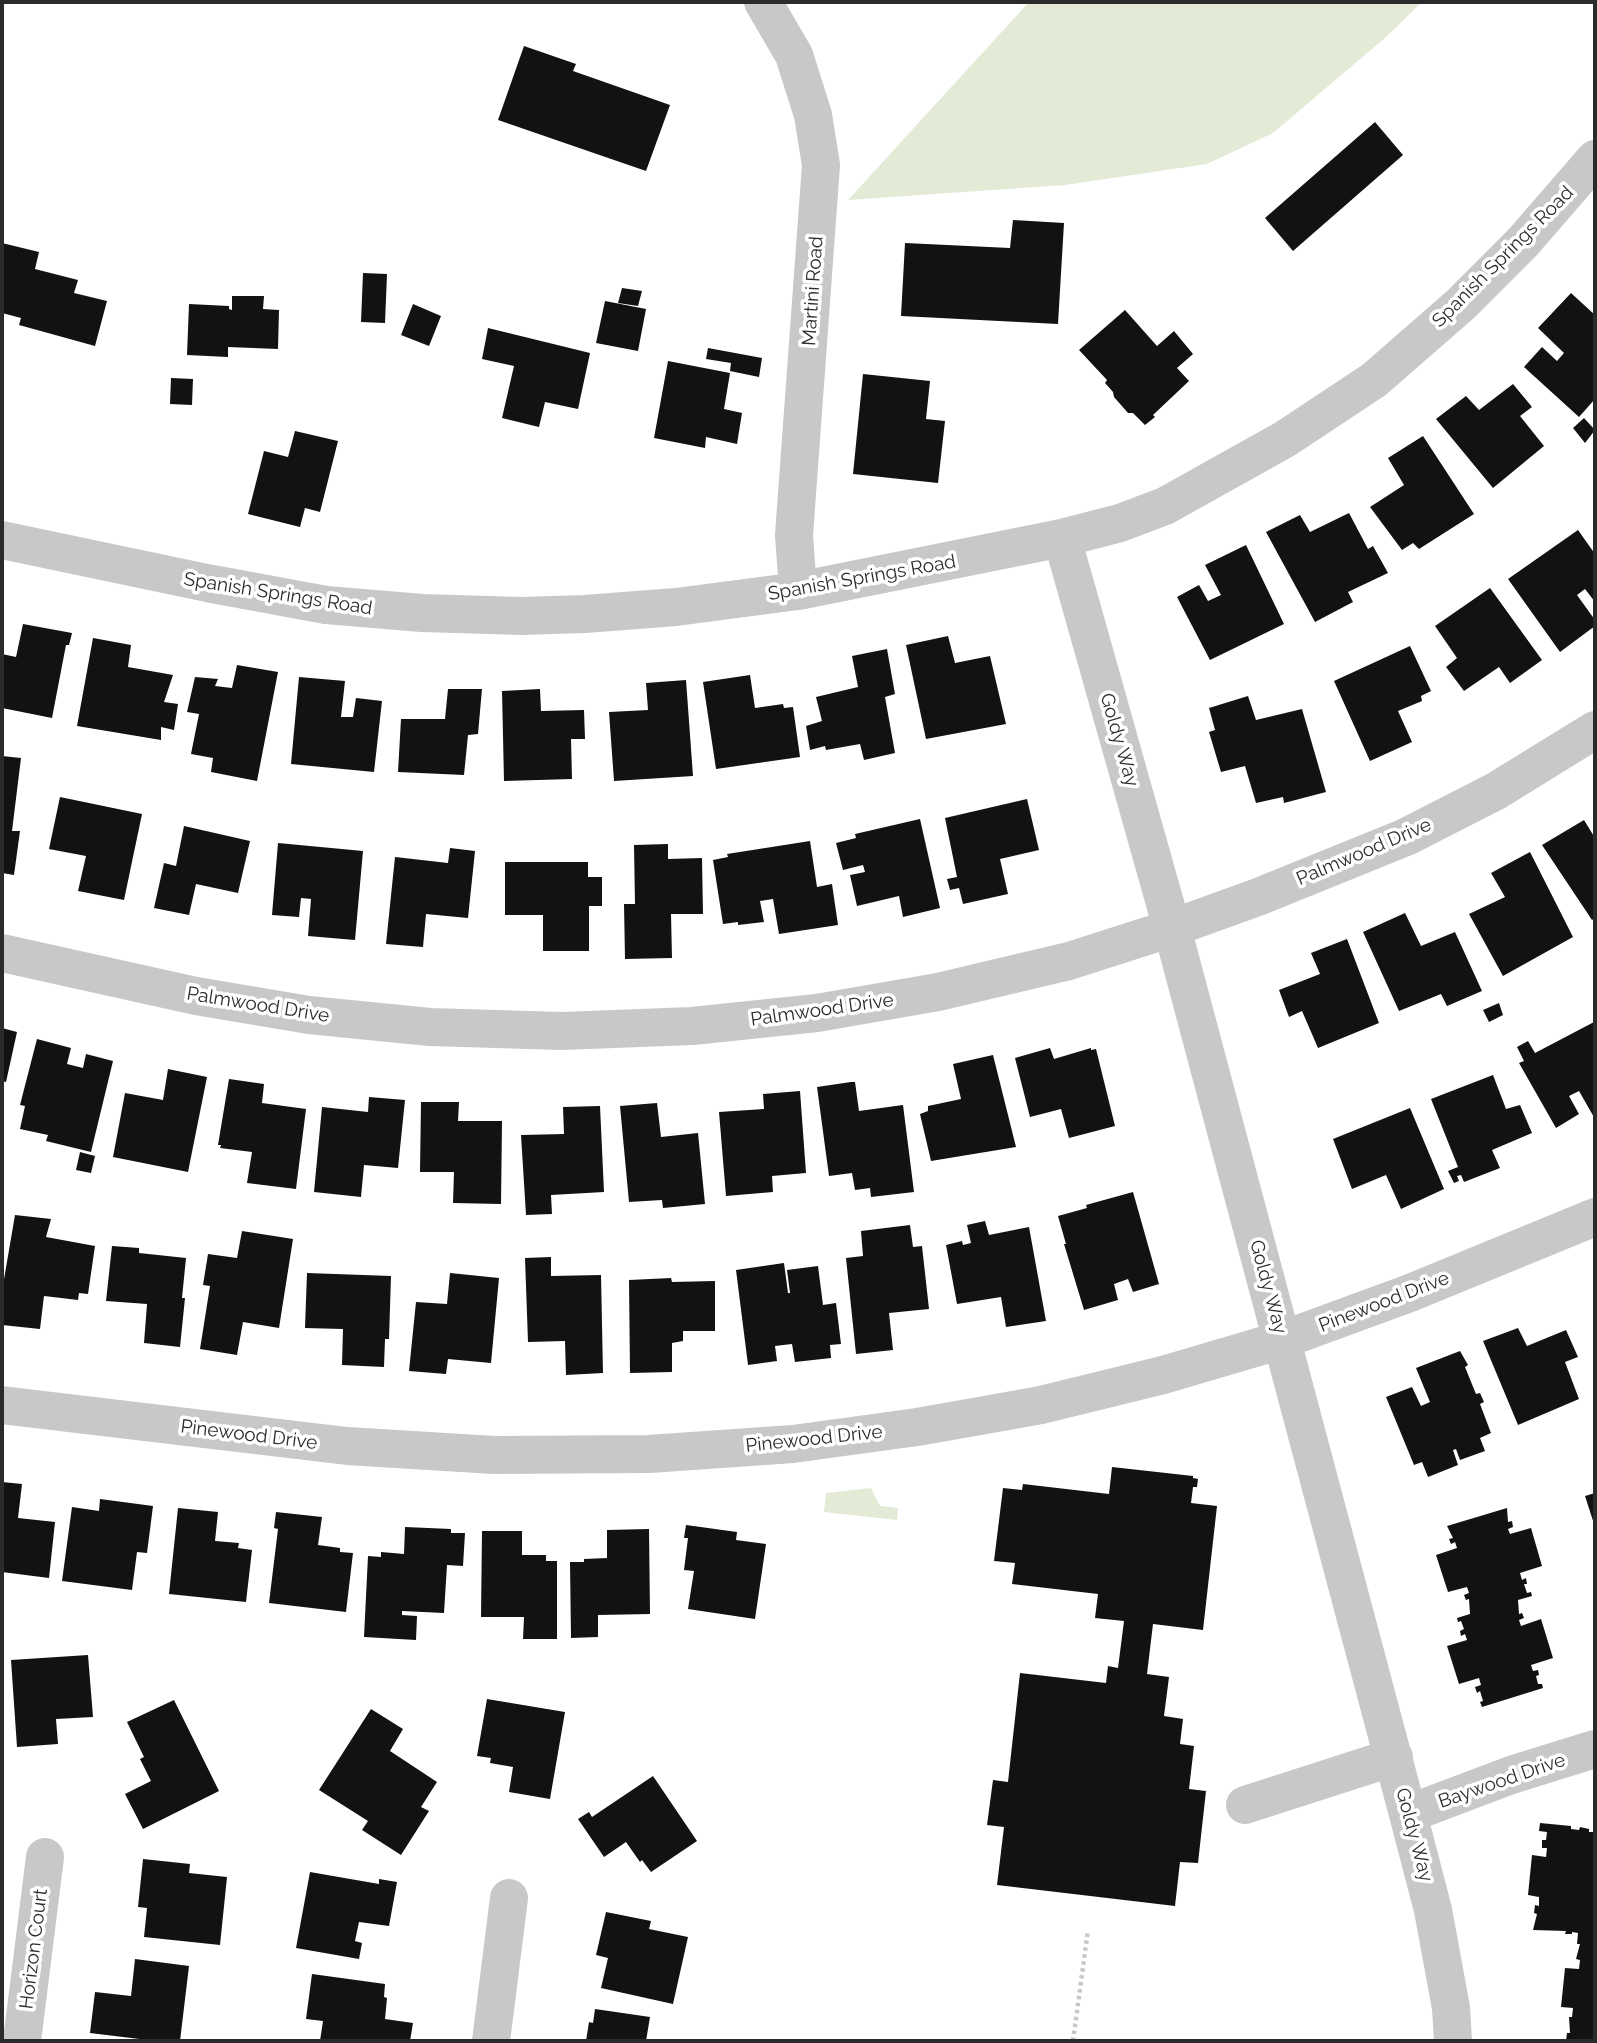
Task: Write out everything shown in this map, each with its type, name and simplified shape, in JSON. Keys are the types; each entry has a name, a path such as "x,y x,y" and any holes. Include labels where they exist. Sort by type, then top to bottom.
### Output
{"street":[{"name":"Martini Road","path":"763,2 794,55 813,115 821,164 794,535 797,591"},
{"name":"Spanish Springs Road","path":"2,540 313,603 408,612 523,615 586,614 687,606 797,591 1062,538 1120,523 1165,506 1285,439 1374,380 1469,296 1523,242 1595,159"},
{"name":"Goldy Way","path":"1062,538 1172,928 1394,1758 1433,1910 1451,2008 1453,2041"},
{"name":"Palmwood Drive","path":"2,953 196,996 309,1015 430,1027 562,1031 692,1026 830,1011 951,989 1069,961 1258,897 1406,837 1496,791 1595,730"},
{"name":"Pinewood Drive","path":"2,1405 347,1447 494,1455 649,1454 793,1444 917,1427 1041,1405 1163,1375 1282,1340 1410,1293 1595,1217"},
{"name":"Baywood Drive","path":"1408,1814 1511,1775 1595,1749"},
{"path":"1245,1805 1394,1758"},
{"name":"Horizon Court","path":"22,2041 45,1857"},
{"path":"491,2041 509,1898"}],"path":[{"path":"1073,2041 1088,1930"}],"green space":[{"path":"1029,2 1422,2 1386,37 1273,133 1207,164 1065,185 848,200"},
{"path":"871,1488 880,1506 898,1508 897,1520 824,1512 826,1493"}],"building":[{"path":"524,46 576,64 573,71 670,105 646,171 498,120"},
{"path":"1375,122 1403,155 1293,251 1265,218"},
{"path":"1013,220 1064,223 1058,324 901,316 905,243 1010,248"},
{"path":"2,243 39,252 35,269 78,280 74,293 107,301 95,346 19,325 21,318 2,313"},
{"path":"363,273 387,274 385,323 361,322"},
{"path":"622,288 642,291 638,306 618,303"},
{"path":"1571,293 1595,315 1595,399 1579,417 1524,367 1542,347 1557,361 1564,353 1538,328"},
{"path":"232,296 264,296 263,309 279,310 278,349 228,347 228,357 187,355 189,304 229,306 232,310"},
{"path":"605,301 646,309 638,351 596,343"},
{"path":"413,304 441,316 429,346 401,335"},
{"path":"1125,310 1157,346 1174,331 1193,354 1177,368 1189,381 1145,425 1133,413 1128,413 1105,383 1107,380 1079,350"},
{"path":"488,328 590,353 578,409 545,402 539,427 502,418 514,366 482,359"},
{"path":"708,348 762,358 759,377 730,371 731,363 706,359"},
{"path":"668,361 730,373 724,409 742,413 737,444 706,437 705,448 654,438"},
{"path":"863,374 930,381 926,419 945,421 938,483 853,474"},
{"path":"171,378 193,379 192,405 170,404"},
{"path":"1513,384 1532,407 1520,416 1544,446 1493,488 1436,419 1466,396 1479,410"},
{"path":"1584,418 1595,430 1585,443 1573,428"},
{"path":"295,431 338,441 320,512 305,508 300,527 248,514 264,451 288,457"},
{"path":"1423,436 1474,514 1419,549 1413,543 1402,550 1370,507 1404,485 1388,458"},
{"path":"1349,513 1368,549 1373,546 1388,573 1348,592 1353,602 1315,622 1266,532 1300,515 1310,532"},
{"path":"1578,530 1595,554 1595,602 1585,589 1577,595 1595,620 1595,626 1560,652 1508,579"},
{"path":"1246,545 1284,624 1210,660 1177,597 1199,585 1208,601 1221,595 1205,565"},
{"path":"1490,588 1542,660 1510,683 1499,667 1464,691 1446,667 1457,658 1435,626"},
{"path":"23,624 72,633 69,645 66,645 52,718 2,708 2,654 16,657"},
{"path":"948,636 955,663 990,656 1006,724 926,739 906,645"},
{"path":"93,638 131,645 128,667 173,675 164,702 178,704 174,730 161,727 161,740 77,726"},
{"path":"1410,646 1431,691 1421,696 1422,701 1398,711 1412,742 1370,761 1334,681"},
{"path":"887,649 895,694 885,697 895,753 864,760 860,744 826,750 825,746 810,750 806,726 822,721 816,697 858,687 852,656"},
{"path":"237,665 278,672 257,781 211,772 213,758 191,754 199,714 187,712 195,677 218,679 215,686 232,688"},
{"path":"750,675 755,708 783,704 784,708 793,707 800,757 716,769 703,682"},
{"path":"299,677 345,681 341,717 353,717 356,698 382,701 374,772 291,764"},
{"path":"686,680 693,776 614,781 609,712 648,710 646,683"},
{"path":"448,689 482,689 478,734 468,735 464,775 398,772 401,719 445,719"},
{"path":"540,689 541,711 584,710 585,739 571,739 572,779 504,781 502,691"},
{"path":"1248,696 1256,720 1302,709 1326,792 1284,803 1283,797 1256,803 1245,766 1221,772 1209,732 1215,730 1209,708"},
{"path":"2,756 21,758 12,831 20,831 14,875 2,873"},
{"path":"60,797 142,814 124,900 78,891 86,856 49,849"},
{"path":"1027,799 1039,850 1000,859 1008,894 963,904 959,888 950,890 947,879 957,877 945,818"},
{"path":"920,819 940,908 903,917 899,896 857,906 850,875 865,872 863,865 843,870 836,843 856,838 855,834"},
{"path":"1584,820 1595,838 1595,918 1592,920 1542,845"},
{"path":"184,826 250,841 238,893 196,884 189,915 154,908 164,863 176,866"},
{"path":"810,841 817,887 832,884 838,925 779,934 773,899 760,901 764,922 723,924 713,860 728,857 727,854"},
{"path":"278,843 363,851 355,940 308,936 311,899 301,898 299,917 272,915"},
{"path":"668,844 668,859 702,858 703,914 671,914 672,958 625,959 624,904 635,904 634,845"},
{"path":"450,848 475,851 468,918 426,914 423,947 386,944 395,857 448,863"},
{"path":"1530,852 1573,937 1503,976 1469,914 1505,897 1491,873"},
{"path":"505,862 588,862 588,877 602,877 602,906 589,906 589,951 543,951 543,915 505,915"},
{"path":"1405,913 1421,946 1455,932 1482,991 1447,1006 1441,994 1399,1011 1363,932"},
{"path":"1347,939 1379,1023 1318,1048 1302,1011 1289,1017 1279,990 1320,974 1311,953"},
{"path":"1499,1003 1503,1015 1489,1022 1483,1010"},
{"path":"1594,1022 1595,1119 1579,1091 1569,1096 1579,1114 1556,1128 1519,1063 1524,1061 1517,1047 1528,1041 1535,1053"},
{"path":"2,1028 17,1032 6,1082 2,1081"},
{"path":"37,1039 71,1048 67,1064 83,1068 86,1054 113,1061 91,1152 46,1141 48,1135 20,1129 25,1106 20,1105"},
{"path":"1050,1048 1054,1059 1091,1048 1096,1049 1115,1126 1069,1138 1061,1109 1030,1117 1015,1058"},
{"path":"993,1055 1016,1147 931,1161 920,1114 928,1111 928,1106 961,1099 953,1064"},
{"path":"168,1069 207,1077 188,1172 113,1157 125,1093 163,1100"},
{"path":"1493,1075 1506,1109 1520,1105 1532,1133 1492,1150 1500,1168 1464,1182 1461,1175 1457,1176 1459,1181 1454,1183 1448,1171 1458,1167 1431,1099"},
{"path":"229,1079 264,1084 262,1103 306,1109 296,1189 247,1183 252,1152 220,1148 221,1145 218,1145"},
{"path":"855,1082 859,1111 903,1105 914,1192 871,1197 870,1188 855,1190 852,1173 829,1176 817,1087"},
{"path":"800,1091 806,1173 772,1176 773,1192 726,1196 719,1112 764,1109 763,1094"},
{"path":"369,1097 405,1100 398,1168 364,1165 361,1197 314,1192 322,1107 368,1112"},
{"path":"421,1102 459,1102 458,1121 502,1121 501,1204 453,1203 454,1172 420,1172"},
{"path":"657,1103 661,1137 698,1133 705,1204 663,1208 662,1200 629,1202 620,1106"},
{"path":"600,1106 604,1192 551,1195 552,1214 526,1215 521,1135 564,1134 563,1107"},
{"path":"1410,1108 1444,1189 1401,1209 1386,1175 1352,1189 1333,1139"},
{"path":"80,1152 95,1156 91,1173 76,1170"},
{"path":"1133,1192 1159,1284 1133,1292 1128,1279 1114,1284 1118,1300 1084,1310 1058,1216"},
{"path":"15,1215 51,1219 46,1237 95,1246 88,1294 79,1293 78,1300 44,1296 40,1329 2,1325 2,1291"},
{"path":"985,1221 989,1235 1029,1227 1046,1321 1006,1327 1001,1297 957,1304 946,1245 962,1241 963,1245 971,1243 967,1225"},
{"path":"910,1225 913,1247 922,1246 929,1309 889,1313 893,1350 856,1354 846,1258 863,1256 861,1231"},
{"path":"242,1231 293,1239 279,1328 243,1322 237,1355 200,1349 210,1286 203,1285 208,1254 237,1258"},
{"path":"112,1246 139,1248 139,1253 186,1258 180,1347 144,1343 147,1304 106,1301"},
{"path":"551,1257 551,1276 601,1275 603,1373 566,1375 565,1341 528,1342 525,1258"},
{"path":"784,1263 788,1293 787,1270 818,1266 823,1305 836,1303 841,1344 830,1345 831,1358 795,1362 792,1344 775,1346 777,1361 748,1365 736,1270"},
{"path":"307,1273 391,1276 389,1339 385,1339 384,1367 342,1365 343,1329 305,1328"},
{"path":"450,1273 499,1278 491,1363 448,1359 446,1374 409,1371 416,1302 447,1304"},
{"path":"671,1278 672,1282 715,1281 715,1331 683,1331 683,1341 672,1343 672,1372 630,1373 629,1280"},
{"path":"1518,1328 1527,1346 1566,1330 1578,1357 1565,1362 1579,1399 1518,1425 1483,1341"},
{"path":"1460,1351 1468,1365 1465,1367 1476,1394 1480,1393 1484,1402 1480,1404 1491,1433 1480,1438 1485,1451 1460,1460 1456,1449 1453,1450 1458,1465 1428,1477 1422,1462 1414,1465 1386,1397 1412,1387 1421,1406 1430,1402 1416,1368"},
{"path":"1112,1467 1193,1476 1198,1479 1197,1487 1193,1487 1191,1503 1217,1506 1203,1630 1153,1624 1147,1674 1169,1677 1164,1716 1183,1719 1180,1744 1194,1746 1189,1789 1206,1791 1198,1863 1180,1862 1175,1906 997,1885 1004,1827 987,1825 993,1780 1008,1782 1020,1673 1106,1683 1108,1666 1118,1668 1124,1621 1095,1618 1098,1594 1012,1584 1015,1563 994,1561 1003,1488 1022,1490 1023,1484 1109,1494"},
{"path":"2,1482 22,1484 18,1518 55,1522 49,1578 2,1572"},
{"path":"1595,1493 1595,1527 1585,1496"},
{"path":"100,1499 153,1506 147,1553 137,1552 132,1590 62,1581 72,1507 99,1511"},
{"path":"178,1508 218,1512 215,1541 239,1543 238,1548 252,1550 246,1602 169,1594"},
{"path":"1507,1508 1508,1522 1512,1521 1513,1527 1508,1529 1510,1534 1531,1528 1542,1566 1520,1573 1522,1580 1526,1578 1527,1584 1524,1584 1527,1593 1531,1592 1532,1596 1518,1600 1519,1614 1522,1613 1524,1618 1519,1620 1521,1626 1541,1619 1553,1658 1531,1665 1533,1671 1538,1670 1538,1684 1542,1684 1543,1688 1482,1707 1480,1691 1477,1693 1475,1687 1481,1685 1479,1678 1459,1684 1447,1646 1467,1640 1465,1634 1461,1636 1460,1631 1464,1629 1457,1618 1470,1614 1469,1599 1466,1600 1464,1595 1469,1593 1467,1587 1448,1592 1436,1555 1457,1548 1455,1542 1451,1544 1449,1539 1453,1538 1447,1526"},
{"path":"276,1512 322,1517 318,1545 353,1553 346,1612 269,1603 278,1529 274,1528"},
{"path":"686,1525 737,1532 736,1540 766,1544 755,1619 688,1609 694,1571 684,1570 688,1538 684,1538"},
{"path":"405,1527 451,1529 451,1533 465,1533 463,1566 447,1565 444,1613 402,1611 402,1615 417,1616 416,1640 364,1637 368,1556 381,1557 381,1552 404,1554"},
{"path":"649,1529 650,1614 598,1615 598,1637 571,1638 570,1562 607,1558 607,1530"},
{"path":"482,1531 522,1531 522,1555 546,1555 546,1561 557,1561 557,1639 523,1639 524,1617 481,1617"},
{"path":"88,1655 93,1717 56,1719 58,1744 17,1747 11,1660"},
{"path":"487,1699 565,1712 550,1799 509,1792 513,1767 490,1763 491,1758 477,1756"},
{"path":"174,1700 219,1791 143,1829 125,1794 151,1781 140,1759 144,1757 127,1722"},
{"path":"371,1709 403,1729 390,1751 437,1782 421,1807 429,1811 401,1855 362,1830 368,1821 319,1790"},
{"path":"653,1776 697,1841 651,1872 626,1842 604,1857 578,1819 589,1812 592,1817"},
{"path":"1540,1823 1571,1826 1571,1829 1579,1830 1580,1827 1595,1832 1595,2041 1566,2041 1567,2033 1570,2033 1569,2017 1572,2017 1573,2008 1561,2007 1565,1968 1579,1969 1580,1960 1576,1959 1580,1944 1577,1944 1578,1933 1533,1930 1537,1914 1534,1913 1535,1905 1539,1906 1539,1897 1528,1895 1532,1855 1546,1857 1547,1848 1542,1848 1542,1840 1546,1840 1547,1832 1539,1831"},
{"path":"143,1859 190,1864 189,1873 227,1877 220,1945 144,1937 147,1908 138,1907"},
{"path":"310,1872 379,1884 379,1879 397,1882 389,1926 359,1922 355,1941 362,1943 359,1959 296,1948"},
{"path":"606,1912 651,1921 649,1929 688,1937 673,2004 601,1988 608,1958 596,1955"},
{"path":"135,1959 189,1966 180,2041 156,2041 90,2033 95,1992 131,1996"},
{"path":"312,1974 385,1984 385,2019 413,2023 410,2041 320,2041 323,2021 306,2019"},
{"path":"595,2009 650,2017 646,2041 586,2041 589,2022 593,2023"}]}
